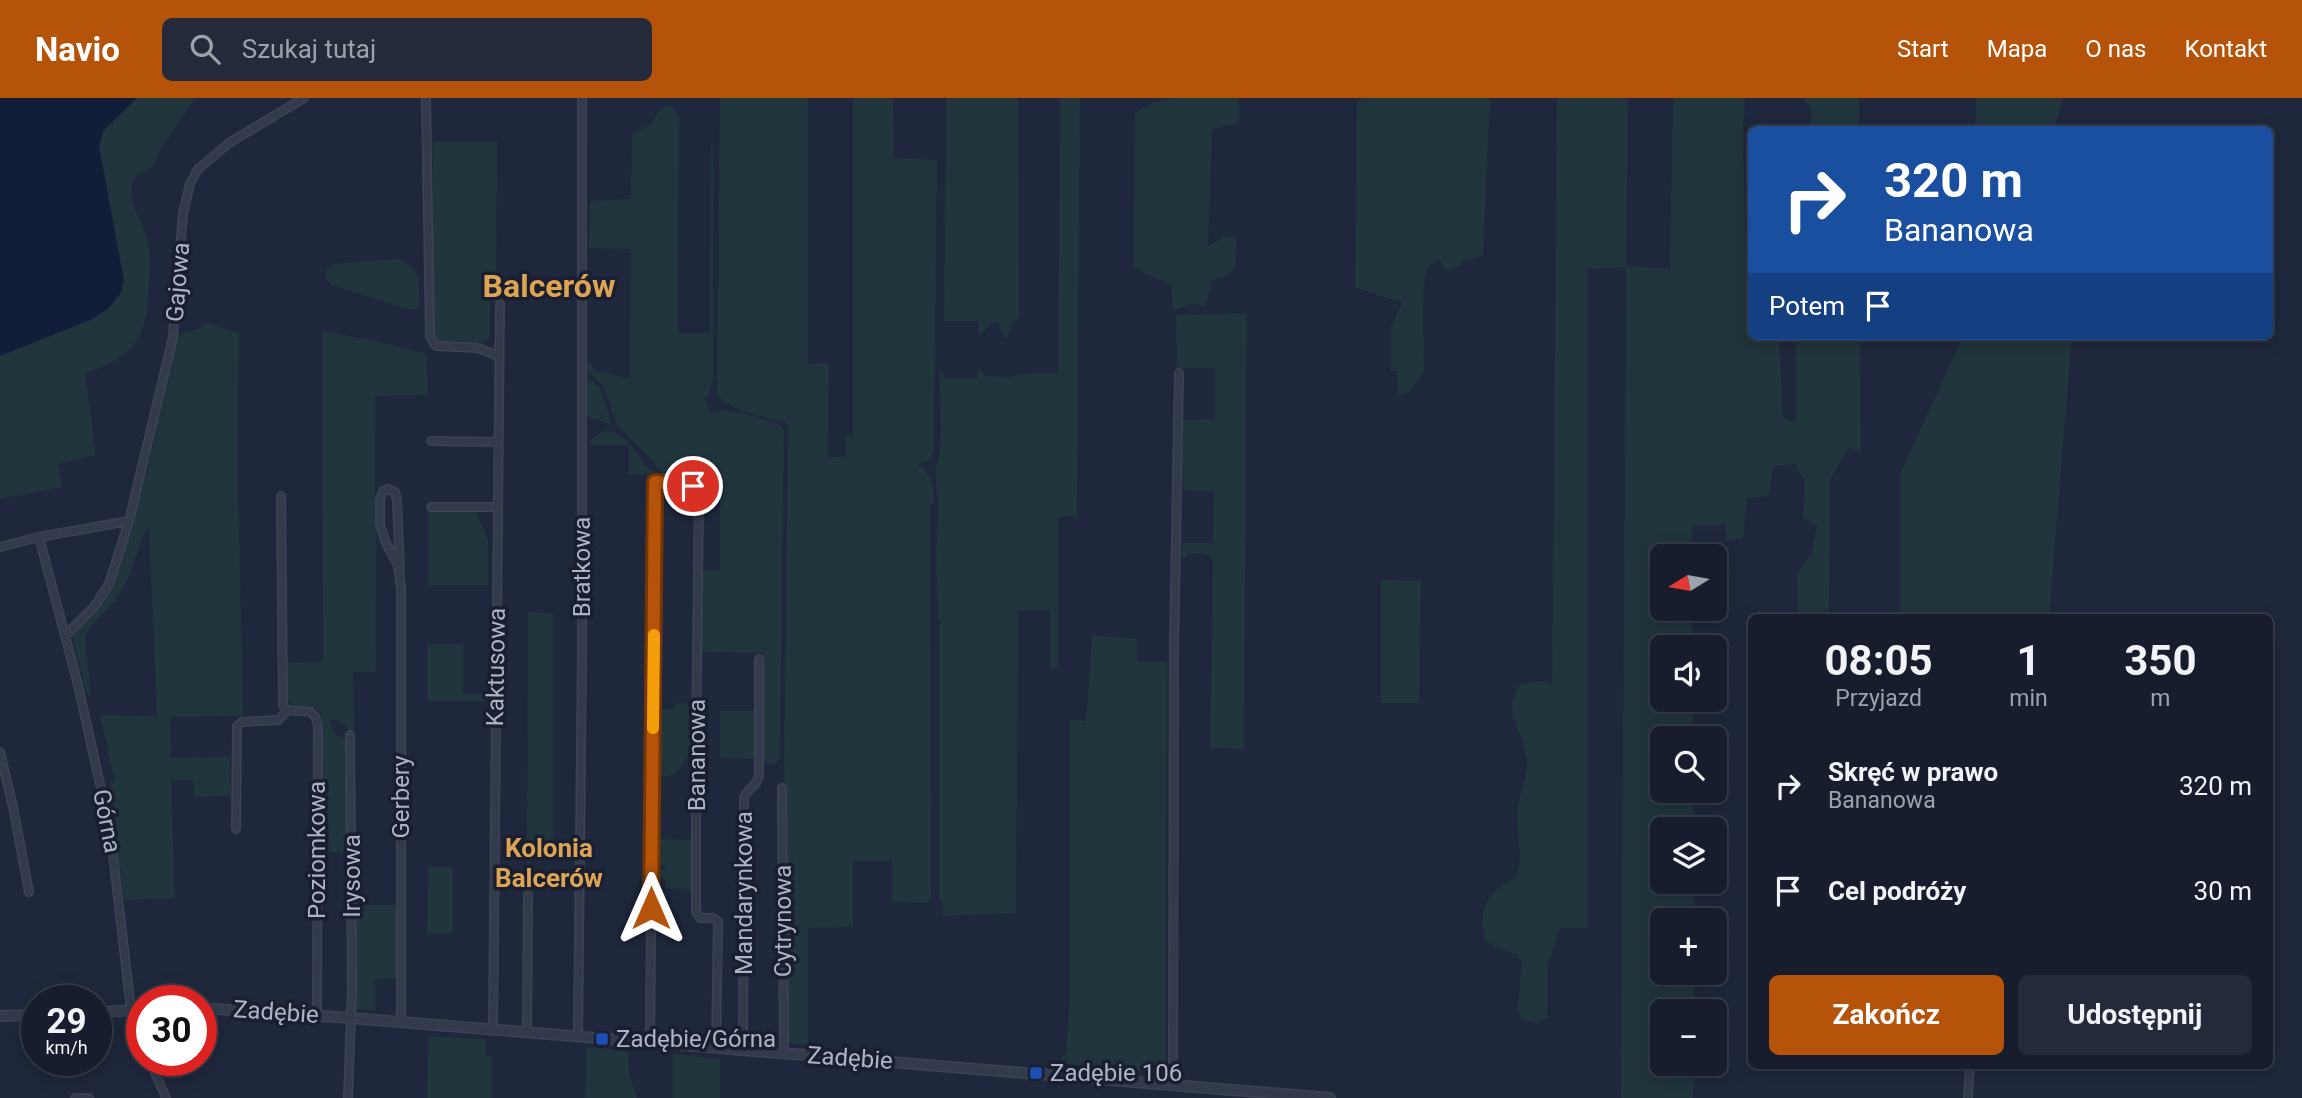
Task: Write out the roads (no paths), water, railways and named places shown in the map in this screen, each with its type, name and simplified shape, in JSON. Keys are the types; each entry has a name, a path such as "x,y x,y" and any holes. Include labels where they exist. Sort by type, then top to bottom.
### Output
{"street":[{"name":"Gajowa","path":"66,635 94,607 109,584 129,521 173,337 183,213 190,184 198,169 221,150 304,98"},
{"path":"426,98 431,341 437,346 477,348 499,356"},
{"name":"Bratkowa","path":"578,1036 582,666 582,98"},
{"name":"Kaktusowa","path":"493,1029 499,304"},
{"path":"1173,1085 1174,649 1179,373"},
{"path":"431,442 498,442"},
{"name":"Bananowa","path":"650,1042 655,482 693,486 697,488 699,495 696,912 700,918 713,918 718,922 716,1048"},
{"name":"Gerbery","path":"400,570 381,532 381,496 387,489 393,490 397,498 400,570 401,1022"},
{"path":"236,830 237,726 242,722 279,720 287,710 283,689 281,496"},
{"path":"431,506 498,507"},
{"path":"0,547 129,521"},
{"name":"Górna","path":"40,537 66,635 110,829 133,985"},
{"path":"389,549 395,547 398,551"},
{"name":"Mandarynkowa","path":"743,1050 744,798 756,785 759,776 759,659"},
{"name":"Poziomkowa","path":"287,710 311,712 318,725 317,1015"},
{"name":"Irysowa","path":"350,735 351,1018"},
{"path":"0,752 29,892"},
{"name":"Cytrynowa","path":"782,788 784,1053"},
{"path":"527,1032 528,895"},
{"name":"Zadębie","path":"217,1009 1330,1098"},
{"path":"0,1016 21,1015"},
{"name":"Zadębie","path":"348,1098 351,1018"},
{"path":"1968,1098 1970,1069"},
{"path":"156,1076 166,1098"},
{"path":"75,1098 89,1098"}],"water":[{"path":"0,98 137,98 103,131 99,146 124,281 120,294 108,309 90,320 0,356"}],"place":[{"name":"Zadębie/Górna","path":"602,1039"},
{"name":"Zadębie 106","path":"1036,1073"}],"district":[{"name":"Balcerów","path":"549,286"},
{"name":"Kolonia Balcerów","path":"549,863"}]}
